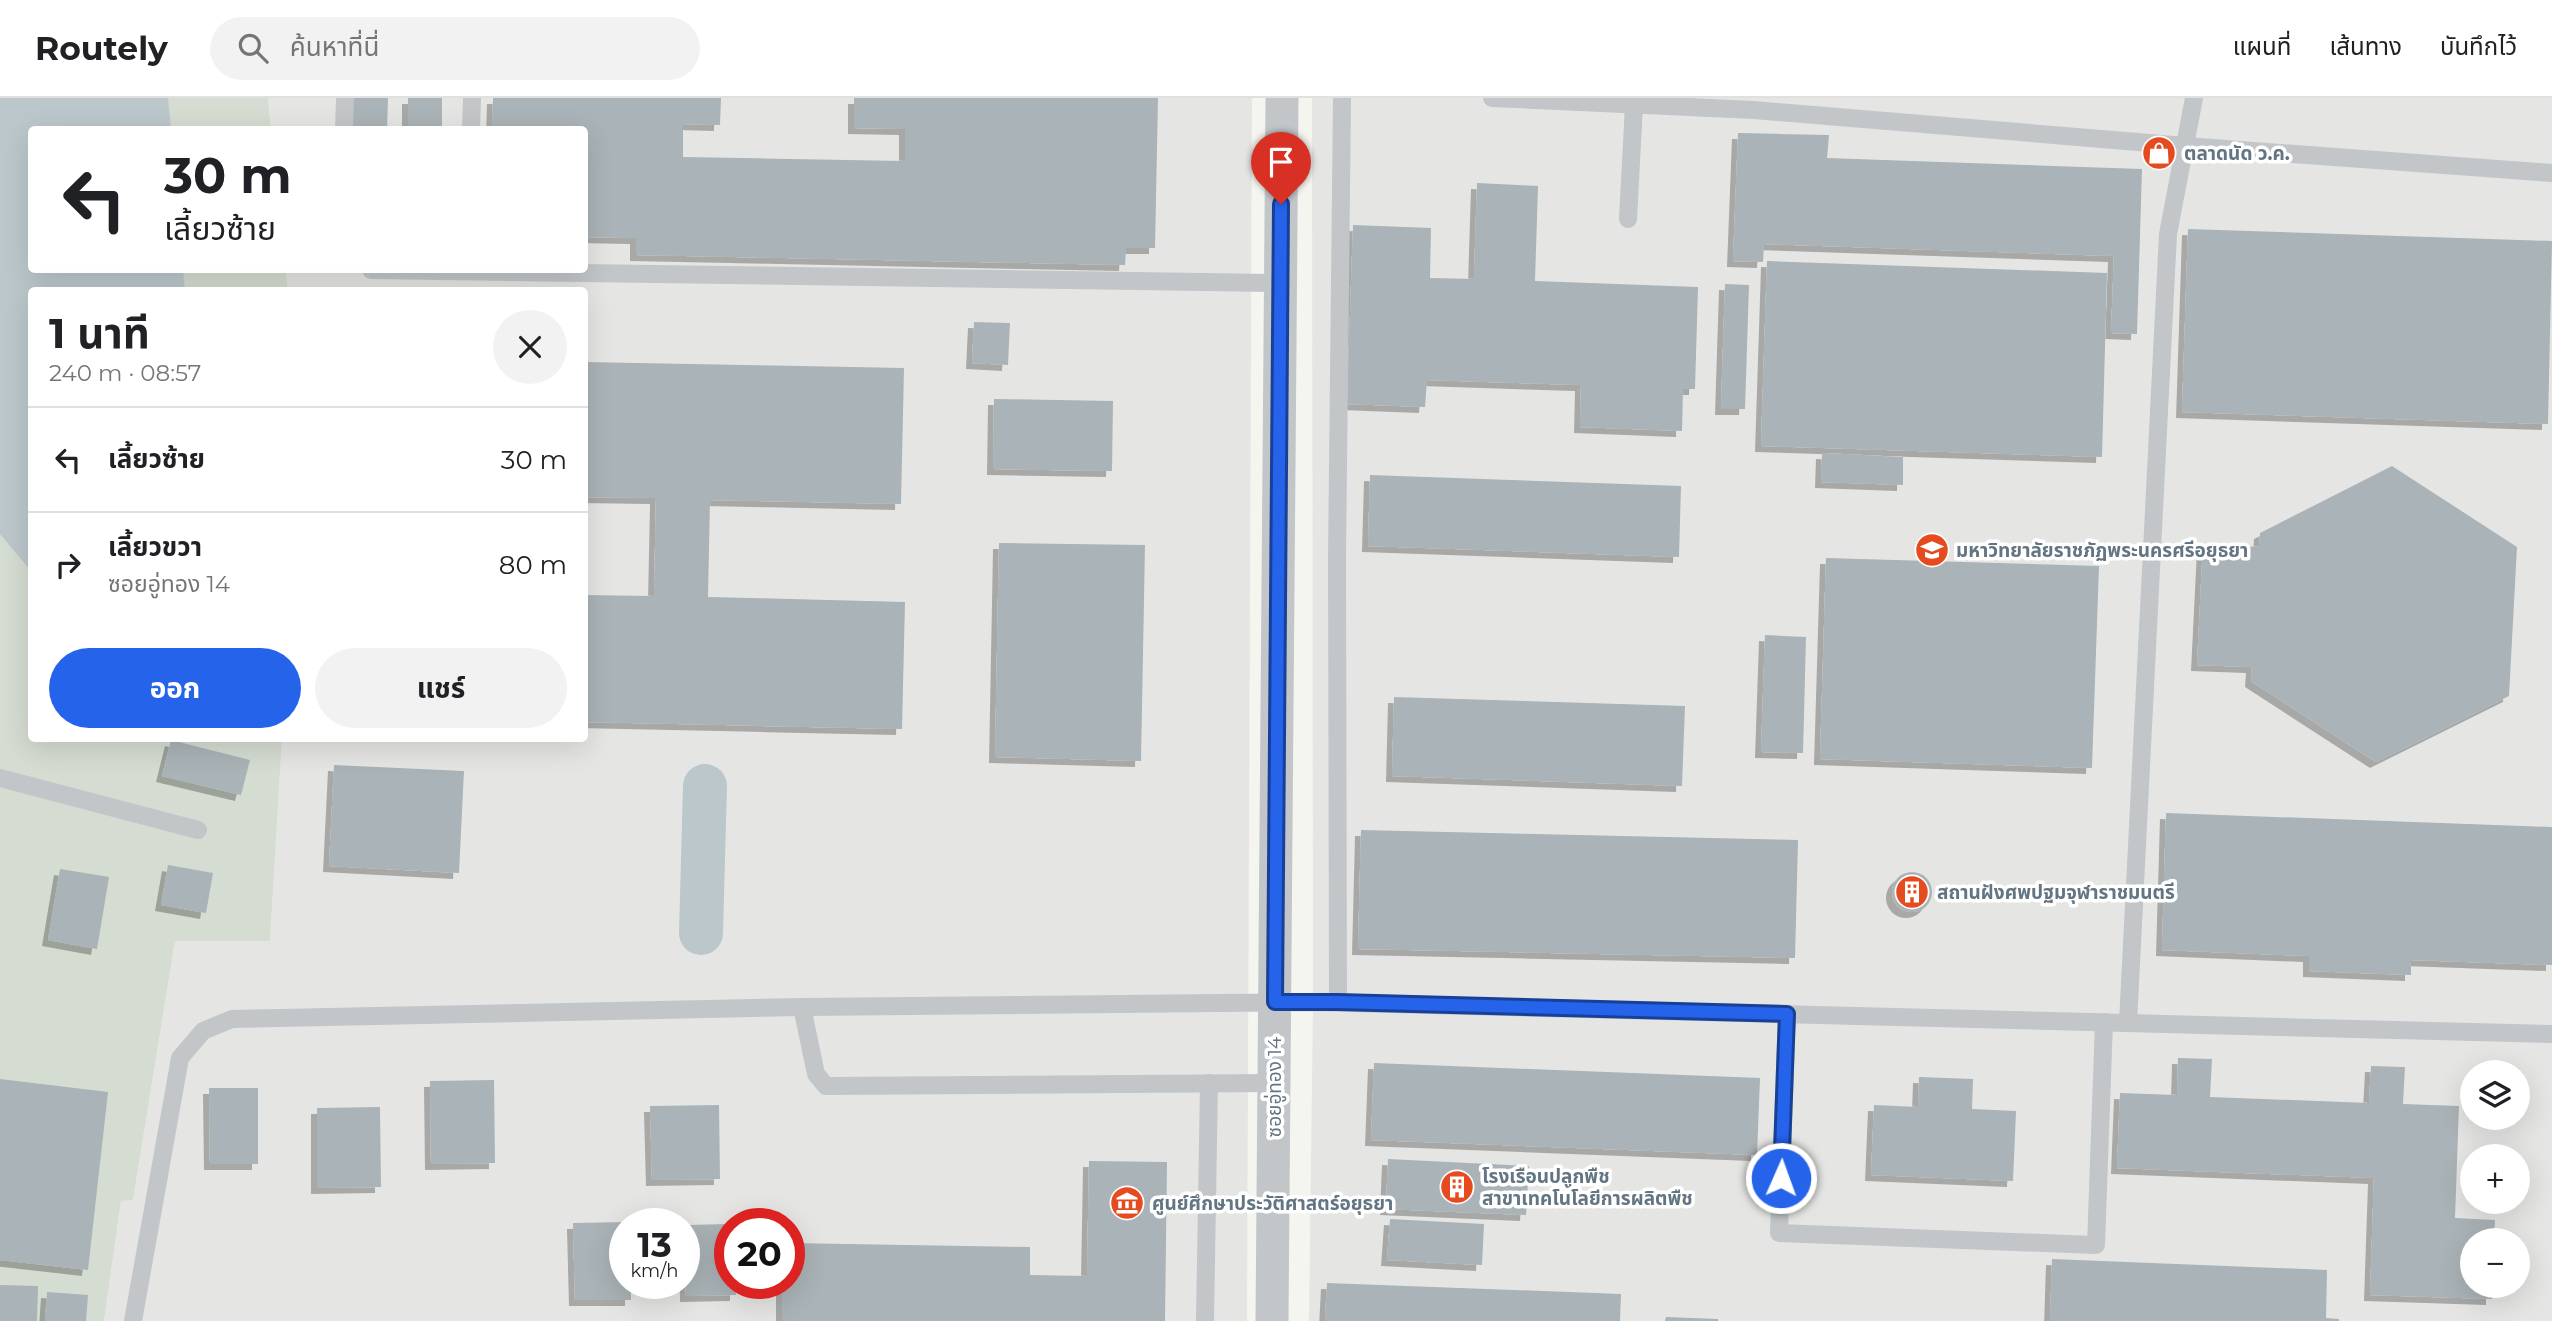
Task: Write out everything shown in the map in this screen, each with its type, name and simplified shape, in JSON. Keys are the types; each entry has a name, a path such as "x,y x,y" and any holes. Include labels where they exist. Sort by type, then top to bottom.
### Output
{"street":[{"name":"ซอยอู่ทอง 14","path":"1272,1321 1282,98"}],"lane":[{"path":"344,126 345,98"},
{"path":"471,126 472,98"},
{"path":"1338,1002 1337,558 1342,98"},
{"path":"1492,98 1634,105 1755,104 2186,146 2552,173"},
{"path":"2129,1023 2168,234 2194,98"},
{"path":"1628,219 1634,105"},
{"path":"588,273 1280,282"},
{"path":"0,778 198,830"},
{"path":"133,1321 180,1058 203,1031 232,1019 802,1007 1338,1002 2552,1034"},
{"path":"802,1007 816,1074 826,1086 1274,1083"},
{"path":"1787,1014 1779,1233 2096,1245 2104,1022"},
{"path":"1205,1321 1209,1083"}],"shaded area":[{"path":"0,98 268,98 271,126 28,126 28,273 286,273 288,287 28,287 28,742 282,742 270,941 175,941 133,1200 121,1201 104,1321 0,1321"},
{"path":"0,98 168,98 171,126 28,126 28,273 183,273 185,287 28,287 28,567 0,534"},
{"path":"268,98 1252,98 1247,1321 104,1321 121,1201 133,1200 175,941 270,941 282,742 588,742 588,287 288,287 286,273 588,273 588,126 271,126"},
{"name":"มหาวิทยาลัยราชภัฏพระนครศรีอยุธยา","path":"1312,98 2552,98 2552,1321 1309,1321 1313,1002"}],"building":[{"path":"353,98 388,98 387,126 353,126"},
{"path":"408,98 442,98 442,126 408,126"},
{"path":"493,98 721,98 720,125 683,124 683,157 905,161 905,129 854,128 854,98 1158,98 1155,248 1126,248 1125,265 636,255 636,238 588,237 588,126 492,126"},
{"path":"1738,133 1829,135 1827,158 2142,169 2137,334 2111,333 2114,256 1764,244 1763,262 1733,261"},
{"path":"1477,183 1538,186 1535,281 1698,287 1695,389 1683,389 1682,431 1580,427 1581,385 1427,380 1425,407 1347,404 1353,225 1431,228 1430,278 1474,279"},
{"path":"2188,229 2552,241 2548,424 2182,412"},
{"path":"1767,261 2107,273 2102,457 1761,446"},
{"path":"1725,284 1749,285 1745,409 1721,409"},
{"path":"974,322 1010,323 1008,365 972,363"},
{"path":"588,362 904,368 901,504 710,500 708,597 905,602 902,729 588,722 588,595 654,596 656,498 588,497"},
{"path":"994,399 1113,401 1112,471 993,469"},
{"path":"1822,453 1903,457 1903,485 1821,482"},
{"path":"2392,466 2517,547 2509,696 2376,762 2251,681 2252,667 2197,665 2203,544 2259,547 2260,533"},
{"path":"1370,475 1681,486 1679,557 1368,546"},
{"path":"999,543 1145,545 1141,761 995,757"},
{"path":"1826,558 2099,566 2092,768 1820,759"},
{"path":"1765,635 1806,637 1803,753 1761,752"},
{"path":"1394,697 1685,706 1682,786 1392,776"},
{"path":"170,742 250,760 241,795 162,776"},
{"path":"334,765 464,771 459,873 329,866"},
{"path":"2166,813 2552,827 2552,965 2411,960 2411,975 2309,971 2309,956 2162,950"},
{"path":"1361,830 1798,840 1795,958 1358,949"},
{"path":"168,865 213,873 206,913 161,905"},
{"path":"60,869 109,877 97,949 48,940"},
{"name":"สถานฝังศพปฐมจุฬาราชมนตรี","path":"1912,872 1926,878 1932,892 1926,906 1912,912 1898,906 1892,892 1898,878"},
{"path":"2178,1058 2212,1059 2210,1097 2369,1103 2371,1066 2405,1067 2403,1104 2459,1106 2455,1218 2495,1220 2495,1228 2460,1228 2460,1298 2370,1295 2374,1178 2117,1168 2120,1093 2177,1095"},
{"path":"1374,1063 1760,1078 1757,1155 1371,1140"},
{"path":"1919,1077 1973,1079 1972,1109 2016,1111 2013,1181 1871,1175 1874,1105 1918,1107"},
{"path":"0,1079 108,1092 88,1270 0,1260"},
{"path":"494,1080 495,1163 431,1164 430,1081"},
{"path":"209,1088 258,1088 258,1164 210,1164"},
{"path":"719,1105 720,1179 652,1180 650,1106"},
{"path":"380,1107 381,1187 317,1188 317,1108"},
{"name":"โรงเรือนปลูกพืช สาขาเทคโนโลยีการผลิตพืช","path":"1388,1159 1529,1166 1526,1215 1386,1209"},
{"name":"ศูนย์ศึกษาประวัติศาสตร์อยุธยา","path":"1089,1161 1167,1162 1165,1321 782,1321 782,1299 805,1299 805,1243 1030,1247 1030,1275 1087,1276"},
{"path":"1390,1219 1484,1224 1482,1265 1387,1260"},
{"path":"609,1222 609,1299 631,1300 575,1300 573,1223"},
{"path":"714,1224 714,1295 700,1296 700,1225"},
{"path":"2052,1259 2327,1270 2326,1318 2339,1321 2050,1321"},
{"path":"1327,1283 1621,1294 1620,1321 1325,1321"},
{"path":"0,1285 38,1286 37,1321 0,1321"},
{"path":"47,1292 88,1295 86,1321 45,1321"},
{"path":"1666,1317 1718,1319 1718,1321 1665,1321"}],"waterway":[{"path":"701,933 705,786"}],"place":[{"name":"ตลาดนัด ว.ค.","path":"2159,153"},
{"name":"มหาวิทยาลัยราชภัฏพระนครศรีอยุธยา","path":"1932,550"},
{"name":"สถานฝังศพปฐมจุฬาราชมนตรี","path":"1912,892"},
{"name":"โรงเรือนปลูกพืช สาขาเทคโนโลยีการผลิตพืช","path":"1457,1187"},
{"name":"ศูนย์ศึกษาประวัติศาสตร์อยุธยา","path":"1127,1203"}],"route":[{"path":"1281,204 1275,1002 1787,1014 1781,1178"}]}
